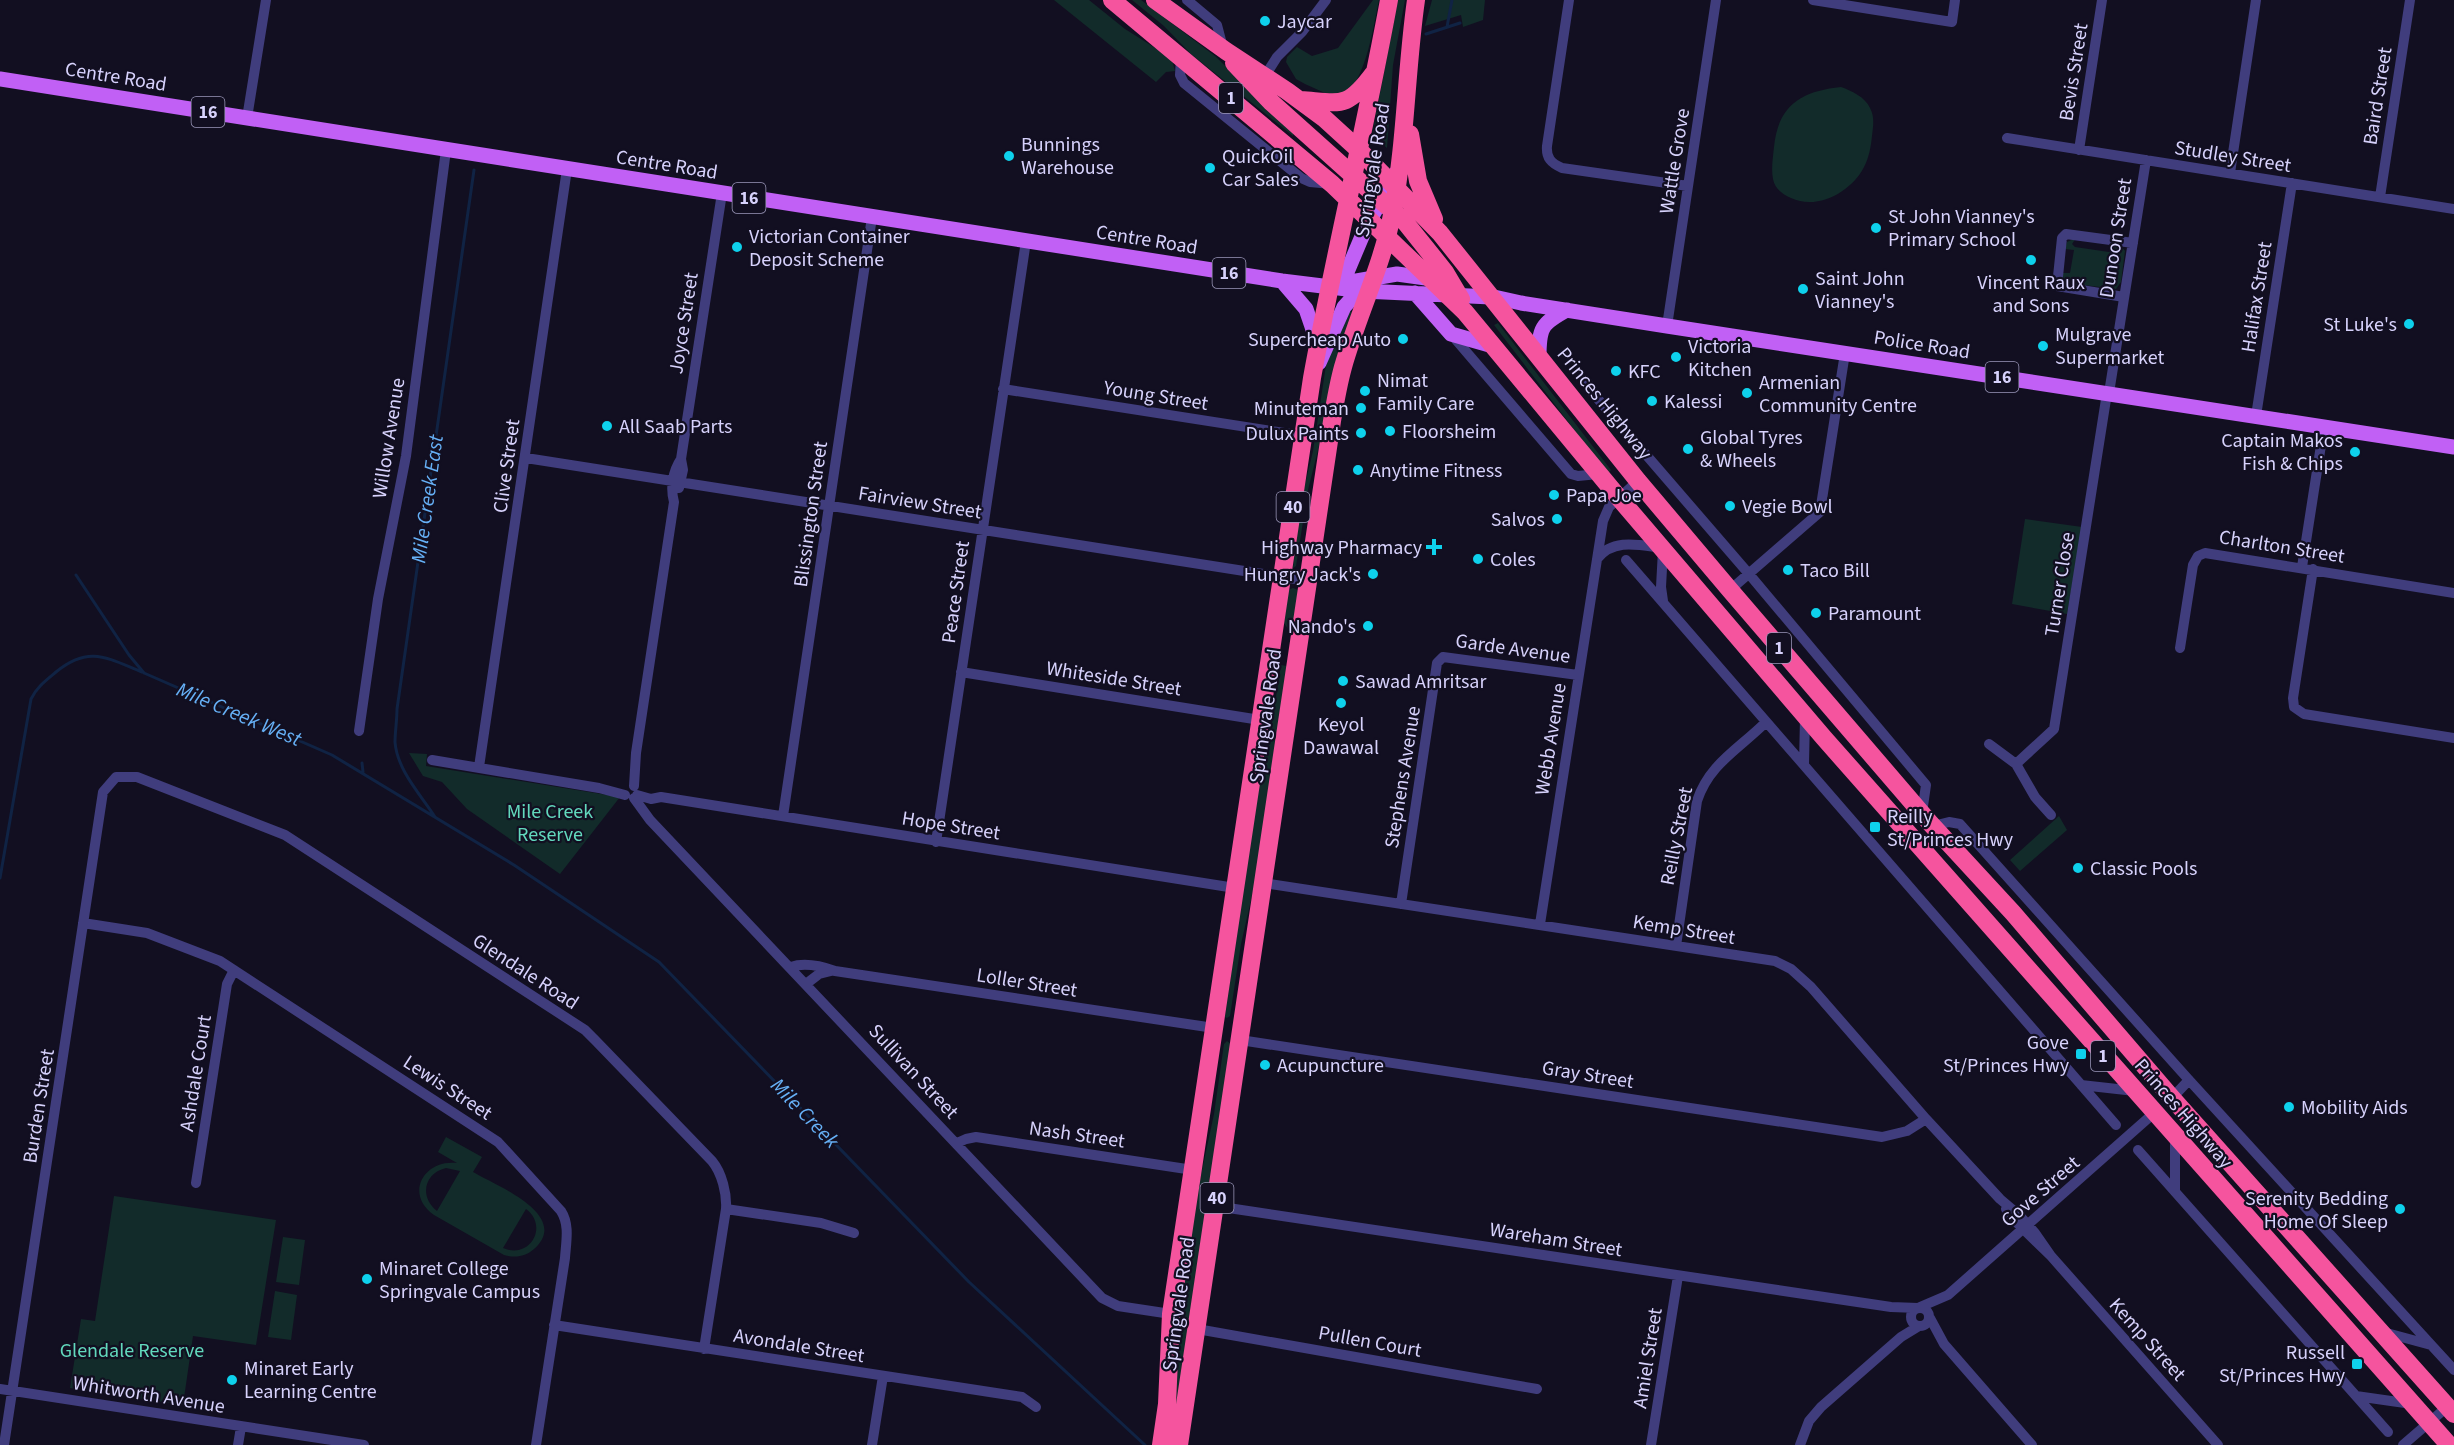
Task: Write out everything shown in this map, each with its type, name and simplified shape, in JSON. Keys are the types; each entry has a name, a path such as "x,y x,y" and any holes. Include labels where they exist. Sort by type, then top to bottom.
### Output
{"highway":[{"name":"Princes Highway","path":"1112,0 1332,184 1431,279 1457,298"},
{"name":"Princes Highway","path":"1155,0 1224,50 1301,100 1395,179 1638,481 1927,820 2013,913 2172,1098 2451,1410"},
{"name":"Springvale Road","path":"1167,1444 1171,1314 1312,378 1328,287 1354,175 1389,0"},
{"name":"Springvale Road","path":"1167,1444 1197,1329 1336,391 1367,286 1387,236 1393,210 1416,0"},
{"name":"Princes Highway","path":"1224,50 1265,97 1393,210 1493,346 1598,474 1805,715 2449,1445"},
{"path":"1301,100 1346,102 1358,94 1376,70"},
{"path":"1405,106 1416,177 1440,233"},
{"path":"1214,1028 1240,1040"},
{"path":"2154,1113 2172,1098"}],"main road":[{"name":"Centre Road","path":"0,79 1282,281 1328,287 1367,286 1457,298"},
{"path":"1328,287 1347,272 1370,220 1393,210"},
{"name":"Centre Road","path":"1328,287 1367,286 1405,274 1431,279"},
{"path":"1282,281 1306,309 1318,344"},
{"path":"1312,378 1344,308 1367,286"},
{"path":"1415,293 1450,333 1493,346"},
{"name":"Police Road","path":"1457,298 1491,297 1667,327 2454,447"},
{"path":"1539,357 1543,327 1549,320 1567,310"}],"street":[{"path":"247,118 266,0"},
{"name":"Princes Highway","path":"1187,0 1216,26 1224,50"},
{"path":"1265,76 1277,57 1305,29 1326,0"},
{"path":"1569,0 1547,146 1547,154 1551,162 1562,168 1688,186"},
{"name":"Wattle Grove","path":"1667,327 1716,0"},
{"path":"1814,0 1952,22 1955,0"},
{"name":"Bevis Street","path":"2079,150 2102,0"},
{"path":"2230,173 2256,0"},
{"name":"Baird Street","path":"2380,197 2410,0"},
{"name":"Studley Street","path":"2007,138 2454,208"},
{"name":"Willow Avenue","path":"359,730 378,599 406,456 446,150"},
{"name":"Dunoon Street","path":"2108,393 2146,160"},
{"name":"Clive Street","path":"479,767 567,169"},
{"name":"Halifax Street","path":"2256,416 2292,183"},
{"name":"Joyce Street","path":"631,792 674,502 672,494 677,482 675,469 681,459 722,194"},
{"name":"Blissington Street","path":"783,816 872,217"},
{"path":"2124,297 2057,286 2062,238 2066,234 2133,243"},
{"name":"Peace Street","path":"936,842 1026,241"},
{"path":"1450,333 1571,474 1578,476 1598,474"},
{"path":"1730,590 1820,512 1845,354"},
{"name":"Princes Highway","path":"1587,382 1591,391 1749,574 1926,785 1927,820 1960,824 2189,1080 2454,1370"},
{"name":"Young Street","path":"1003,389 1304,436"},
{"name":"Turner Close","path":"2016,764 2054,729 2108,393"},
{"path":"2324,426 2293,698 2294,707 2304,714 2454,738"},
{"name":"Fairview Street","path":"526,458 1308,581"},
{"name":"Webb Avenue","path":"1540,924 1604,518 1608,508 1638,481"},
{"path":"1597,559 1605,551 1619,545 1663,549 1661,587 1664,604"},
{"name":"Charlton Street","path":"2180,648 2193,565 2198,556 2209,553 2454,593"},
{"path":"1626,560 2116,1125"},
{"name":"Garde Avenue","path":"1443,657 1578,675"},
{"name":"Stephens Avenue","path":"1401,904 1437,663 1443,657"},
{"name":"Whiteside Street","path":"961,672 1260,720"},
{"path":"1804,765 1805,715"},
{"name":"Reilly Street","path":"1676,946 1697,801 1702,785 1710,773 1766,722"},
{"path":"1989,744 2016,764 2035,797 2051,815"},
{"name":"Hope Street","path":"432,760 1235,888"},
{"name":"Burden Street","path":"4,1445 102,792 116,777"},
{"name":"Glendale Road","path":"116,777 137,777 285,835 585,1030 715,1165 725,1192 726,1209 704,1349"},
{"name":"Sullivan Street","path":"631,792 650,819 1102,1298 1118,1306 1171,1314"},
{"name":"Kemp Street","path":"1263,883 1775,961 1791,969 1811,987 2218,1445"},
{"path":"2013,913 2028,901"},
{"name":"Lewis Street","path":"83,923 147,933 220,961 498,1142 561,1211 566,1219 567,1230 536,1445"},
{"name":"Loller Street","path":"791,968 806,964 835,971 1214,1028"},
{"name":"Ashdale Court","path":"196,1183 227,984 234,970"},
{"path":"806,984 824,972 835,971"},
{"name":"Gray Street","path":"1240,1040 1882,1137 1906,1131 1926,1119"},
{"path":"2172,1098 2189,1080"},
{"path":"2081,1085 2135,1091"},
{"name":"Gove Street","path":"1929,1317 1948,1295 2154,1113"},
{"path":"2175,1136 2175,1191"},
{"name":"Nash Street","path":"957,1143 976,1137 1193,1170"},
{"path":"2138,1150 2388,1432"},
{"name":"Wareham Street","path":"1215,1206 1892,1307 1919,1307"},
{"path":"726,1209 821,1223 854,1233"},
{"name":"Amiel Street","path":"1651,1445 1678,1276"},
{"name":"Gove Street","path":"1919,1307 1948,1295"},
{"name":"Wareham Street","path":"1892,1307 1944,1344"},
{"path":"1915,1322 1912,1312 1919,1307 1928,1311 1944,1344 2032,1445"},
{"path":"1915,1322 1926,1324 1929,1317"},
{"path":"1800,1445 1809,1421 1816,1412 1915,1322"},
{"name":"Avondale Street","path":"554,1325 1022,1397 1036,1407"},
{"name":"Pullen Court","path":"1197,1329 1537,1389"},
{"path":"2379,1331 2431,1346"},
{"path":"872,1445 883,1376"},
{"name":"Whitworth Avenue","path":"0,1389 364,1445"},
{"path":"2356,1396 2413,1404"},
{"path":"2403,1445 2428,1422 2451,1410"},
{"path":"238,1445 241,1427"}],"green space":[{"path":"1054,0 1089,0 1125,29 1168,56 1172,60 1175,71 1166,72 1156,82"},
{"path":"1132,0 1141,0 1215,56 1293,132 1293,136 1191,54 1164,26"},
{"path":"1373,0 1379,0 1365,62 1347,95 1325,93 1296,79 1286,62 1287,57 1297,47 1312,56 1338,48"},
{"path":"1398,0 1405,0 1393,65 1387,148 1372,135"},
{"path":"1432,0 1485,0 1483,20 1463,27 1461,15 1425,26"},
{"path":"1841,87 1862,98 1872,111 1873,129 1866,163 1859,176 1851,184 1833,196 1812,202 1791,198 1777,188 1772,175 1776,133 1781,120 1794,103 1804,97 1815,92"},
{"path":"2076,238 2072,244 2075,247 2109,252 2114,244 2121,246 2125,251 2121,282 2116,289 2067,283 2063,280 2061,273 2070,273 2074,250 2065,249 2067,242"},
{"path":"1348,311 1352,312 1351,318 1308,490 1296,566 1293,568 1302,497 1313,451 1326,365"},
{"path":"1498,323 1611,470 1608,474 1494,325"},
{"path":"2025,519 2082,527 2067,614 2012,604"},
{"path":"1293,588 1298,590 1292,635 1284,623 1288,590"},
{"path":"1281,665 1287,666 1256,878 1241,944 1230,1016 1227,1018 1225,1017 1259,776 1270,735"},
{"name":"Mile Creek Reserve","path":"409,753 427,754 426,766 620,797 560,874 467,809 442,782 423,776"},
{"path":"2059,816 2067,830 2020,871 2010,860"},
{"path":"1227,1041 1231,1044 1210,1184 1199,1184 1214,1114 1224,1044"},
{"path":"446,1137 482,1157 473,1172 526,1203 537,1213 544,1224 543,1236 534,1249 520,1256 504,1255 434,1215 425,1207 419,1188 427,1172 445,1163 457,1163 438,1152","holes":["446,1168 460,1171 437,1211 428,1199 426,1186 433,1175","526,1209 533,1216 536,1224 533,1239 521,1249 503,1248"]},
{"path":"1198,1186 1210,1186 1172,1445 1167,1445 1175,1336"},
{"name":"Glendale Reserve","path":"114,1196 276,1220 256,1345 193,1336 183,1405 70,1388 81,1319 95,1321"},
{"path":"283,1237 305,1240 299,1285 276,1282"},
{"path":"275,1291 297,1295 291,1340 268,1337"}],"waterway":[{"path":"1447,27 1452,0"},
{"path":"1426,34 1460,23"},
{"name":"Mile Creek East","path":"435,817 410,782 400,762 395,734 474,170"},
{"name":"Mile Creek","path":"76,575 129,655 144,673 332,755 514,865 659,962 969,1282 1145,1445"},
{"path":"0,878 31,699 36,691 48,678 68,664 88,656 108,659 142,672"},
{"name":"Mile Creek West","path":"362,763 363,772"}],"place":[{"name":"Jaycar","path":"1265,21"},
{"name":"Bunnings Warehouse","path":"1009,156"},
{"name":"QuickOil Car Sales","path":"1210,168"},
{"name":"St John Vianney's Primary School","path":"1876,228"},
{"name":"Victorian Container Deposit Scheme","path":"737,247"},
{"name":"Vincent Raux and Sons","path":"2031,260"},
{"name":"Saint John Vianney's","path":"1803,289"},
{"name":"St Luke's","path":"2409,324"},
{"name":"Supercheap Auto","path":"1403,339"},
{"name":"Mulgrave Supermarket","path":"2043,346"},
{"name":"Victoria Kitchen","path":"1676,357"},
{"name":"KFC","path":"1616,371"},
{"name":"Nimat Family Care","path":"1365,391"},
{"name":"Armenian Community Centre","path":"1747,393"},
{"name":"Kalessi","path":"1652,401"},
{"name":"Minuteman","path":"1361,408"},
{"name":"All Saab Parts","path":"607,426"},
{"name":"Floorsheim","path":"1390,431"},
{"name":"Dulux Paints","path":"1361,433"},
{"name":"Global Tyres & Wheels","path":"1688,449"},
{"name":"Captain Makos Fish & Chips","path":"2355,452"},
{"name":"Anytime Fitness","path":"1358,470"},
{"name":"Papa Joe","path":"1554,495"},
{"name":"Vegie Bowl","path":"1730,506"},
{"name":"Salvos","path":"1557,519"},
{"name":"Highway Pharmacy","path":"1434,547"},
{"name":"Coles","path":"1478,559"},
{"name":"Taco Bill","path":"1788,570"},
{"name":"Hungry Jack's","path":"1373,574"},
{"name":"Paramount","path":"1816,613"},
{"name":"Nando's","path":"1368,626"},
{"name":"Sawad Amritsar","path":"1343,681"},
{"name":"Keyol Dawawal","path":"1341,703"},
{"name":"Reilly St/Princes Hwy","path":"1875,827"},
{"name":"Classic Pools","path":"2078,868"},
{"name":"Gove St/Princes Hwy","path":"2081,1054"},
{"name":"Acupuncture","path":"1265,1065"},
{"name":"Mobility Aids","path":"2289,1107"},
{"name":"Serenity Bedding Home Of Sleep","path":"2400,1209"},
{"name":"Minaret College Springvale Campus","path":"367,1279"},
{"name":"Russell St/Princes Hwy","path":"2357,1364"},
{"name":"Minaret Early Learning Centre","path":"232,1380"}]}
